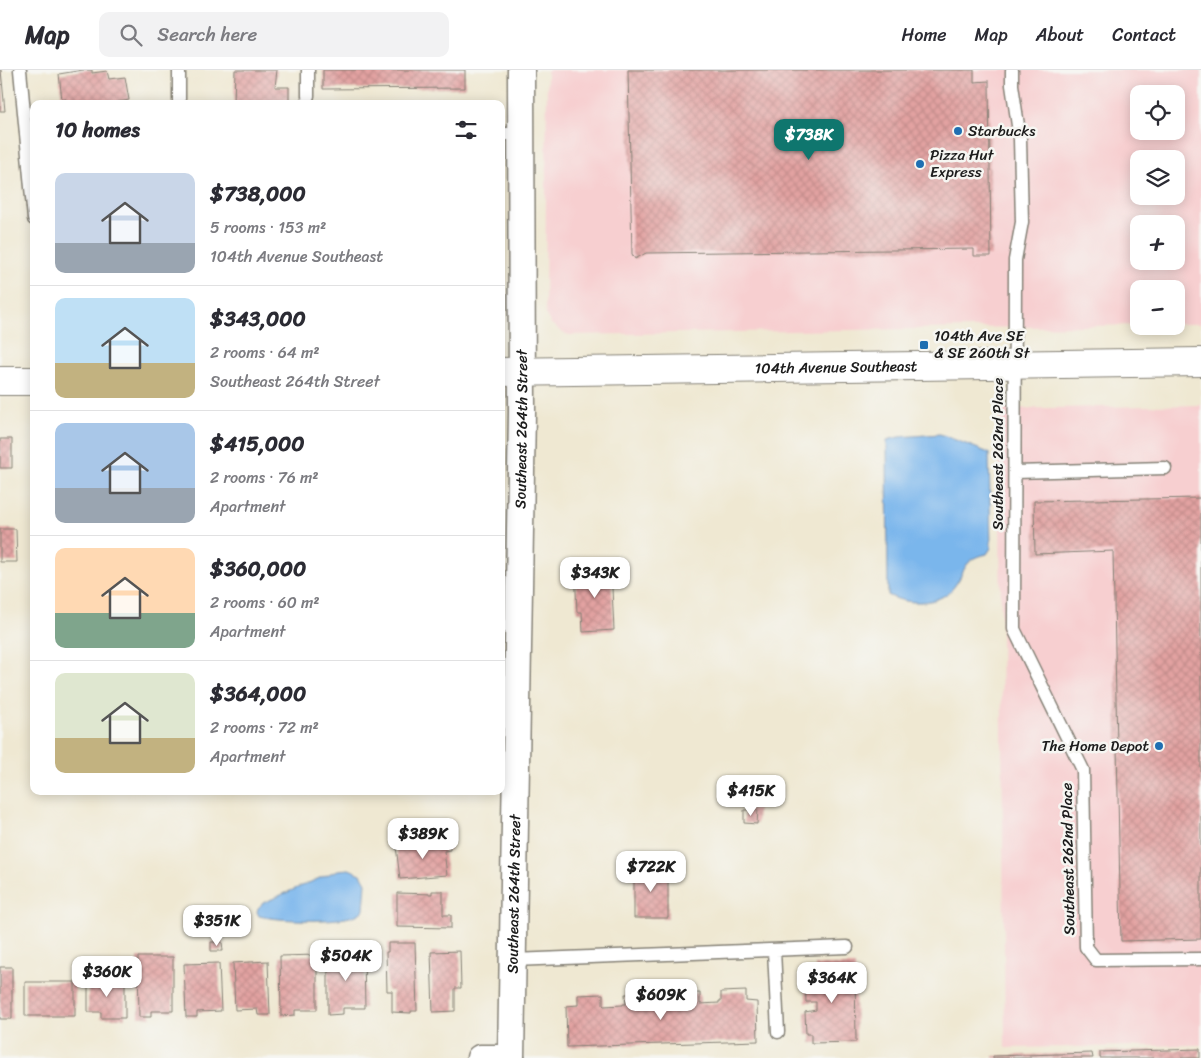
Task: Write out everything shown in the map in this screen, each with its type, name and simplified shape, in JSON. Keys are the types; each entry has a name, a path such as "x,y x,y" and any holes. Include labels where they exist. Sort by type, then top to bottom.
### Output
{"street":[{"name":"Southeast 264th Street","path":"511,1058 513,960 510,626 512,134 521,70"},
{"name":"104th Avenue Southeast","path":"512,372 1201,362"},
{"path":"0,382 30,381"},
{"path":"480,1058 511,1058"}],"lane":[{"path":"20,70 30,176"},
{"path":"179,70 179,100"},
{"path":"308,70 308,96"},
{"name":"Southeast 262nd Place","path":"1012,70 1012,85 1020,139 1022,222 1015,260 1014,629 1083,770 1086,947 1096,960 1201,959"},
{"path":"1015,472 1165,468"},
{"path":"513,960 848,947"},
{"path":"774,950 778,1032"}],"shaded area":[{"path":"547,70 1201,70 1201,324 1185,324 1185,280 1130,280 1130,325 570,335 563,333 550,323 546,315"},
{"path":"1201,405 1201,1045 1005,1048 999,409"}],"water":[{"path":"940,434 989,453 991,548 987,554 973,559 965,567 953,588 947,594 931,601 904,601 888,595 887,440 899,437"},
{"path":"349,869 361,874 366,883 364,910 352,917 331,920 292,920 259,916 257,912 263,903 338,870"}],"building":[{"path":"1,70 5,111 0,111"},
{"path":"92,70 92,73 107,71 109,79 125,77 129,100 62,100 59,74"},
{"path":"235,70 277,70 275,87 289,87 289,100 234,100"},
{"path":"323,70 465,70 465,88 323,89"},
{"path":"628,70 974,70 974,82 989,81 991,256 974,256 974,249 646,253 635,259 632,254"},
{"path":"0,439 12,439 12,468 0,468"},
{"name":"The Home Depot","path":"1201,498 1201,939 1121,941 1113,551 1035,554 1034,501"},
{"path":"0,529 16,529 17,562 0,562"},
{"path":"611,568 614,630 583,632 582,612 577,612 575,570"},
{"path":"744,810 758,810 757,824 744,823"},
{"path":"444,838 449,838 450,850 444,851 447,875 400,879 396,846 444,841"},
{"path":"668,868 668,918 634,918 634,869"},
{"path":"432,891 443,891 443,915 451,915 451,928 397,927 397,893 432,894"},
{"path":"211,942 222,942 223,951 211,951"},
{"path":"388,943 415,943 417,1011 411,1011 411,1013 392,1012 392,991 387,991 386,952 388,952"},
{"path":"460,951 461,988 455,988 455,1011 433,1012 431,952"},
{"path":"364,953 365,1008 343,1008 343,1014 328,1015 328,954"},
{"path":"317,955 317,1010 295,1010 295,1015 281,1016 280,956"},
{"path":"138,957 173,957 173,1011 151,1011 151,1017 139,1017"},
{"path":"268,961 270,1015 258,1015 257,1009 235,1010 233,963"},
{"path":"219,963 221,1011 197,1012 197,1017 186,1017 184,964"},
{"path":"815,965 855,965 856,1042 811,1043 811,1034 806,1034 805,1012 816,1010 816,1002 806,1002 805,976 815,976"},
{"path":"0,967 12,967 12,1019 0,1019"},
{"path":"88,980 125,980 125,1018 101,1018 101,1012 88,1012"},
{"path":"25,982 75,982 75,1016 25,1016"},
{"path":"746,991 746,1001 757,1002 758,1041 567,1047 566,1006 578,1005 578,995 603,994 604,1006 626,1004 625,994 651,994 652,1005 674,1003 674,994 700,993 700,1004 719,1003 721,1001 721,992"},
{"path":"1200,1049 1200,1058 1100,1058 1100,1052"},
{"path":"1092,1053 1093,1058 993,1058 993,1056"}],"place":[{"name":"Starbucks","path":"958,131"},
{"name":"Pizza Hut Express","path":"920,164"},
{"name":"104th Ave SE & SE 260th St","path":"924,345"},
{"name":"The Home Depot","path":"1159,746"}]}
